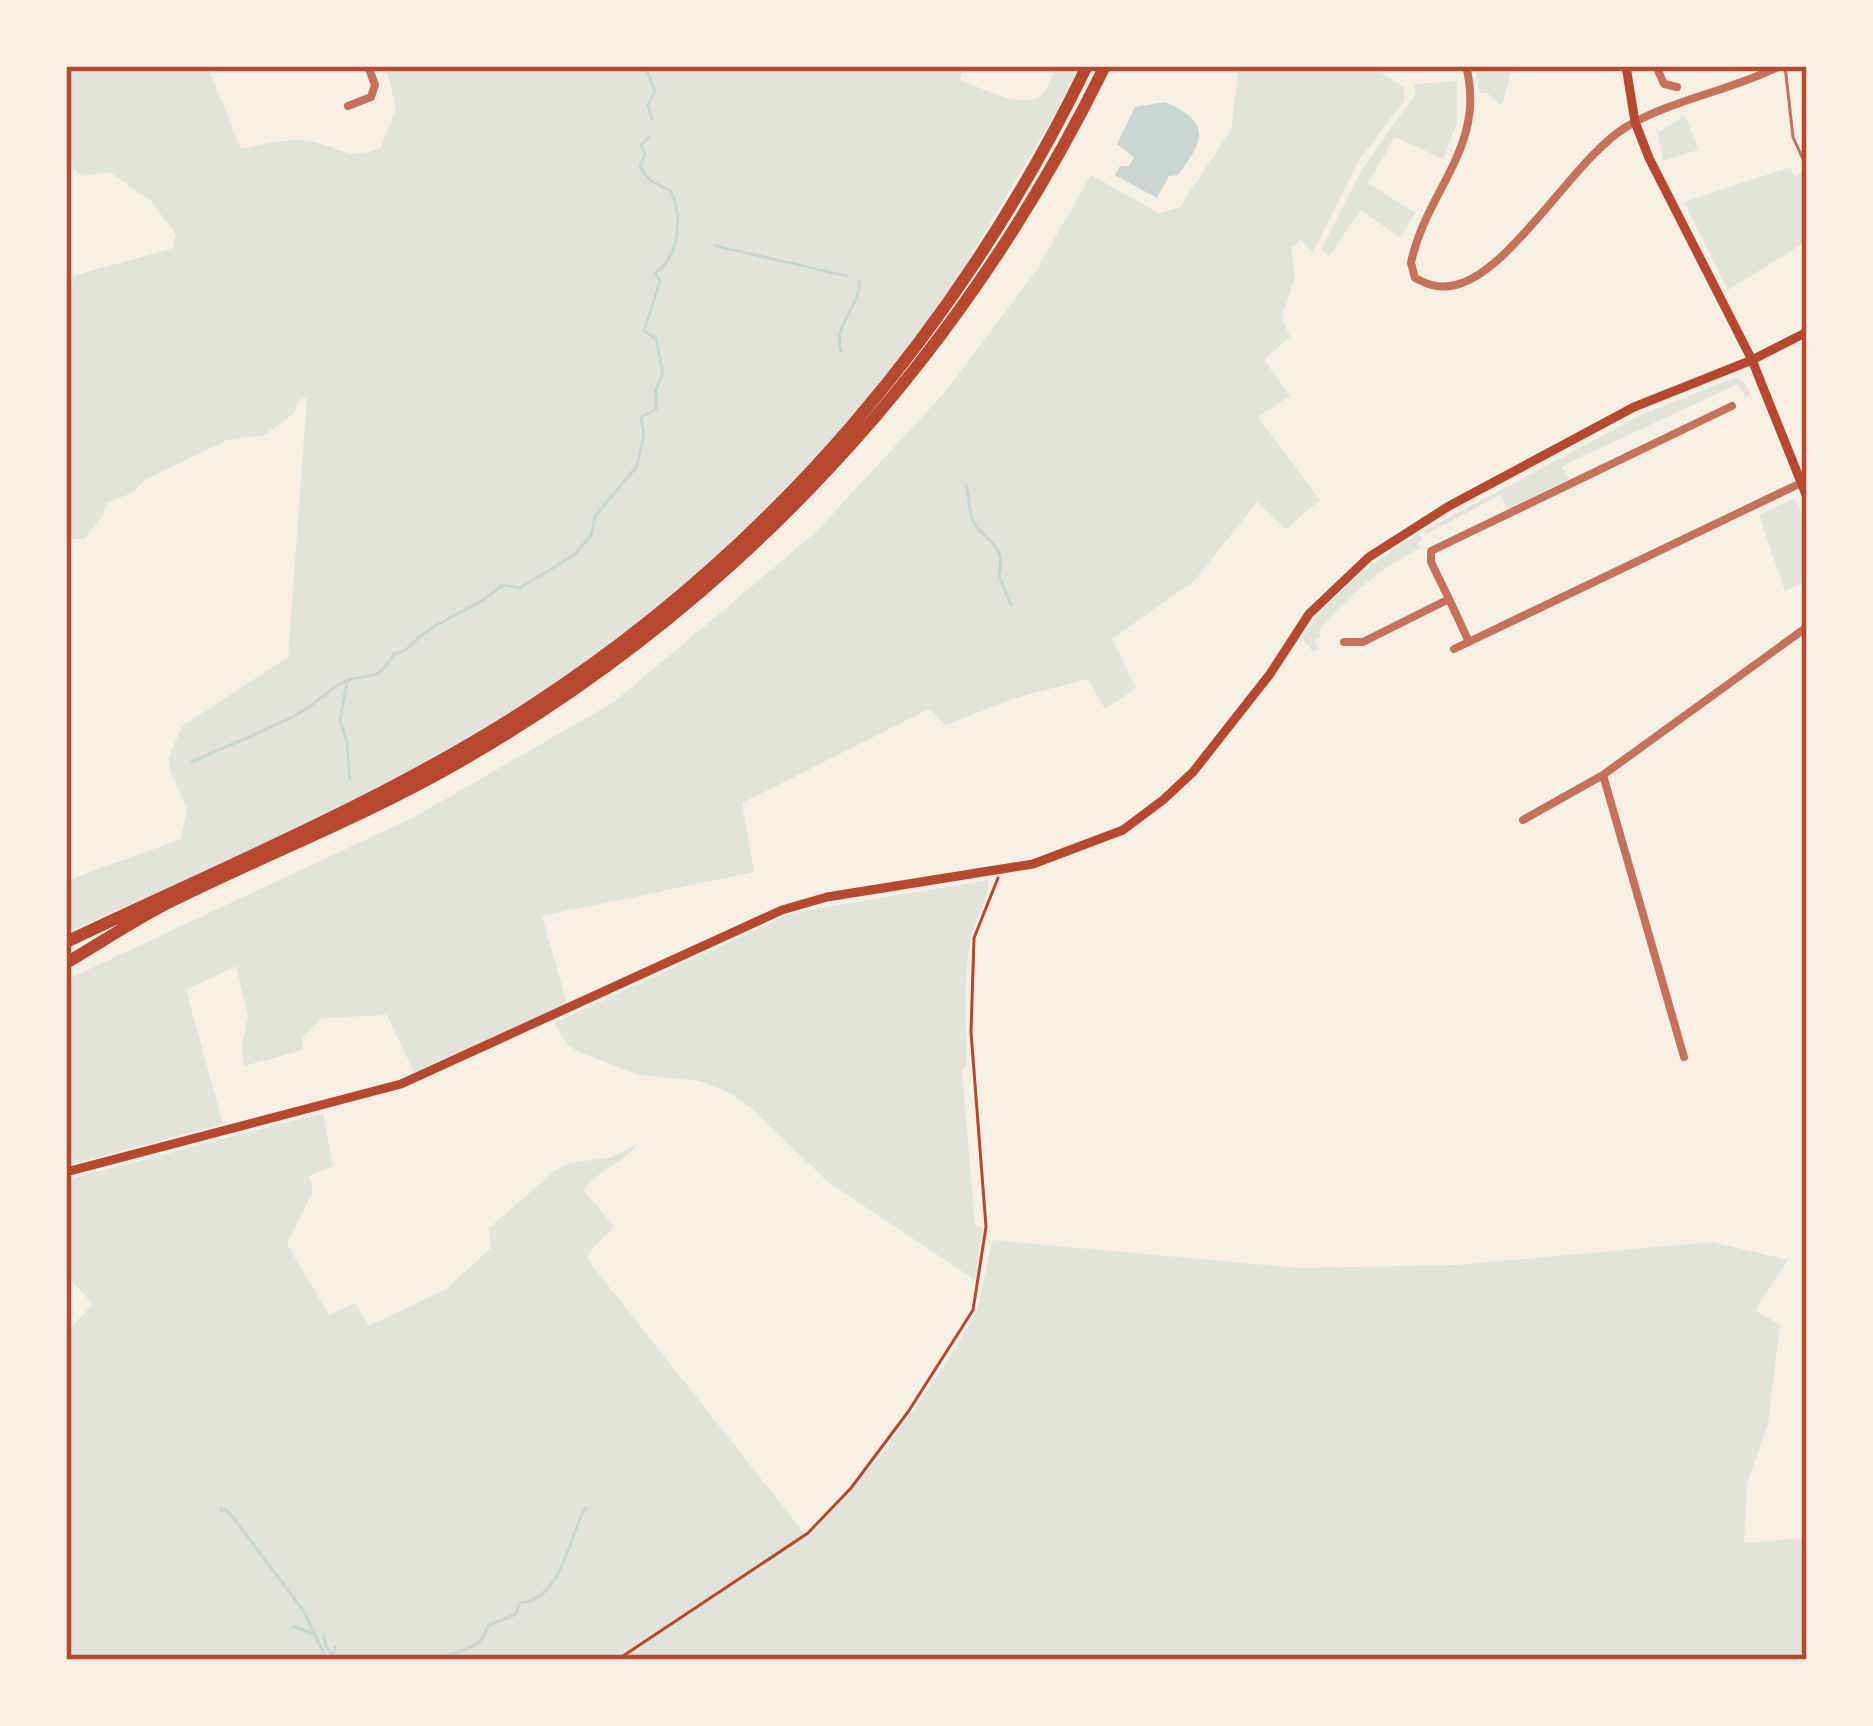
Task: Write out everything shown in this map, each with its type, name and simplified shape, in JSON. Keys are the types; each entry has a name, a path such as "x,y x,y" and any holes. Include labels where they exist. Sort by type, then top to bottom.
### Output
{"highway":[{"path":"66,942 446,757 543,698 658,614 822,461 912,353 1003,225 1087,66"},
{"path":"66,963 166,904 339,825 450,767 588,680 685,607 817,484 921,364 1001,253 1105,66"}],"main road":[{"path":"1626,66 1635,122 1663,188 1752,360 1807,497"},
{"path":"66,1172 401,1084 782,910 827,897 1035,863 1123,830 1192,772 1250,700 1309,614 1370,556 1449,506 1622,413 1807,332"}],"street":[{"path":"348,106 371,97 375,85 368,66"},
{"path":"1466,66 1472,95 1469,128 1411,263 1415,278 1431,286 1462,284 1479,273 1540,216 1600,144 1635,122 1782,66"},
{"path":"1656,66 1664,85 1677,87"},
{"path":"1469,641 1431,562 1432,551 1732,406"},
{"path":"1454,649 1801,483"},
{"path":"1344,642 1363,642 1449,598"},
{"path":"1523,820 1604,775 1807,627"},
{"path":"1604,775 1684,1058"}],"lane":[{"path":"1782,66 1793,137 1807,168"}],"path":[{"path":"617,1660 808,1533 851,1488 908,1412 973,1310 986,1228 971,1032 974,938 1001,869"}],"shaded area":[{"path":"66,66 214,66 209,70 241,149 299,140 358,153 380,149 396,109 386,66 963,66 960,80 1026,100 1044,93 1056,66 1080,66 934,316 831,444 715,558 588,660 451,749 310,824 66,933 66,881 181,839 187,808 169,758 181,727 288,657 307,398 299,400 293,414 265,435 227,440 145,480 132,493 106,503 103,515 84,539 66,539 66,278 173,248 176,235 151,201 110,172 83,176 67,164"},
{"path":"1239,66 1370,66 1404,87 1404,101 1358,162 1313,252 1301,240 1291,248 1295,278 1282,317 1290,337 1264,360 1290,396 1258,417 1320,500 1286,529 1257,502 1194,581 1112,639 1136,688 1105,709 1088,679 1015,698 946,725 929,709 742,803 754,872 542,916 567,1004 414,1072 387,1015 322,1018 302,1037 303,1050 244,1066 242,1044 248,1017 236,966 186,990 223,1124 66,1166 66,980 416,816 614,702 815,533 946,391 1036,271 1091,175 1159,213 1179,208 1231,130"},
{"path":"1505,66 1511,72 1502,106 1487,93 1479,93 1476,68"},
{"path":"1457,81 1457,123 1443,159 1395,137 1368,183 1415,213 1400,238 1361,210 1330,255 1321,250 1364,166 1416,93 1414,84"},
{"path":"1165,102 1190,117 1199,133 1187,163 1178,175 1169,176 1157,198 1115,175 1134,157 1117,144 1135,107"},
{"path":"1685,115 1698,150 1663,161 1658,133"},
{"path":"1791,167 1794,176 1804,173 1807,180 1807,241 1728,290 1684,202"},
{"path":"1734,378 1744,382 1751,395 1746,398 1738,384 1562,466 1568,480 1508,509 1500,495 1424,531 1641,415"},
{"path":"1795,498 1807,527 1807,580 1785,591 1759,515"},
{"path":"1419,534 1420,548 1365,584 1330,617 1314,640 1318,650 1313,652 1302,638 1326,607 1370,567"},
{"path":"988,880 968,958 967,1065 962,1071 975,1226 983,1227 975,1280 828,1182 728,1092 700,1081 639,1075 579,1052 568,1045 554,1023 792,913"},
{"path":"323,1113 333,1166 309,1176 313,1191 287,1244 329,1315 355,1303 369,1326 446,1289 491,1248 489,1228 556,1170 570,1163 612,1157 637,1144 584,1191 614,1226 588,1254 588,1260 808,1538 882,1454 947,1362 977,1311 992,1240 1298,1268 1456,1265 1712,1242 1788,1260 1755,1310 1780,1325 1768,1423 1747,1484 1744,1543 1807,1538 1807,1660 66,1660 66,1332 93,1304 66,1275 66,1180"}],"waterway":[{"path":"645,66 655,91 648,105 652,119"},
{"path":"192,762 296,715 342,683 376,674 394,654 435,626 502,585 520,588 574,555 591,536 595,516 637,466 644,435 641,417 656,409 656,389 663,374 656,339 644,331 660,281 655,273 670,257 678,223 670,190 648,178 640,165 645,155 641,145 649,137"},
{"path":"716,246 847,276"},
{"path":"841,351 840,332 859,281"},
{"path":"966,485 975,524 999,554 999,576 1011,605"},
{"path":"347,683 340,720 350,780"},
{"path":"221,1507 303,1610 327,1660"},
{"path":"448,1660 451,1654 479,1642 488,1626 516,1614 520,1603 545,1591 562,1566 585,1508"},
{"path":"293,1626 313,1634"},
{"path":"324,1636 332,1654"},
{"path":"332,1660 335,1647"}]}
